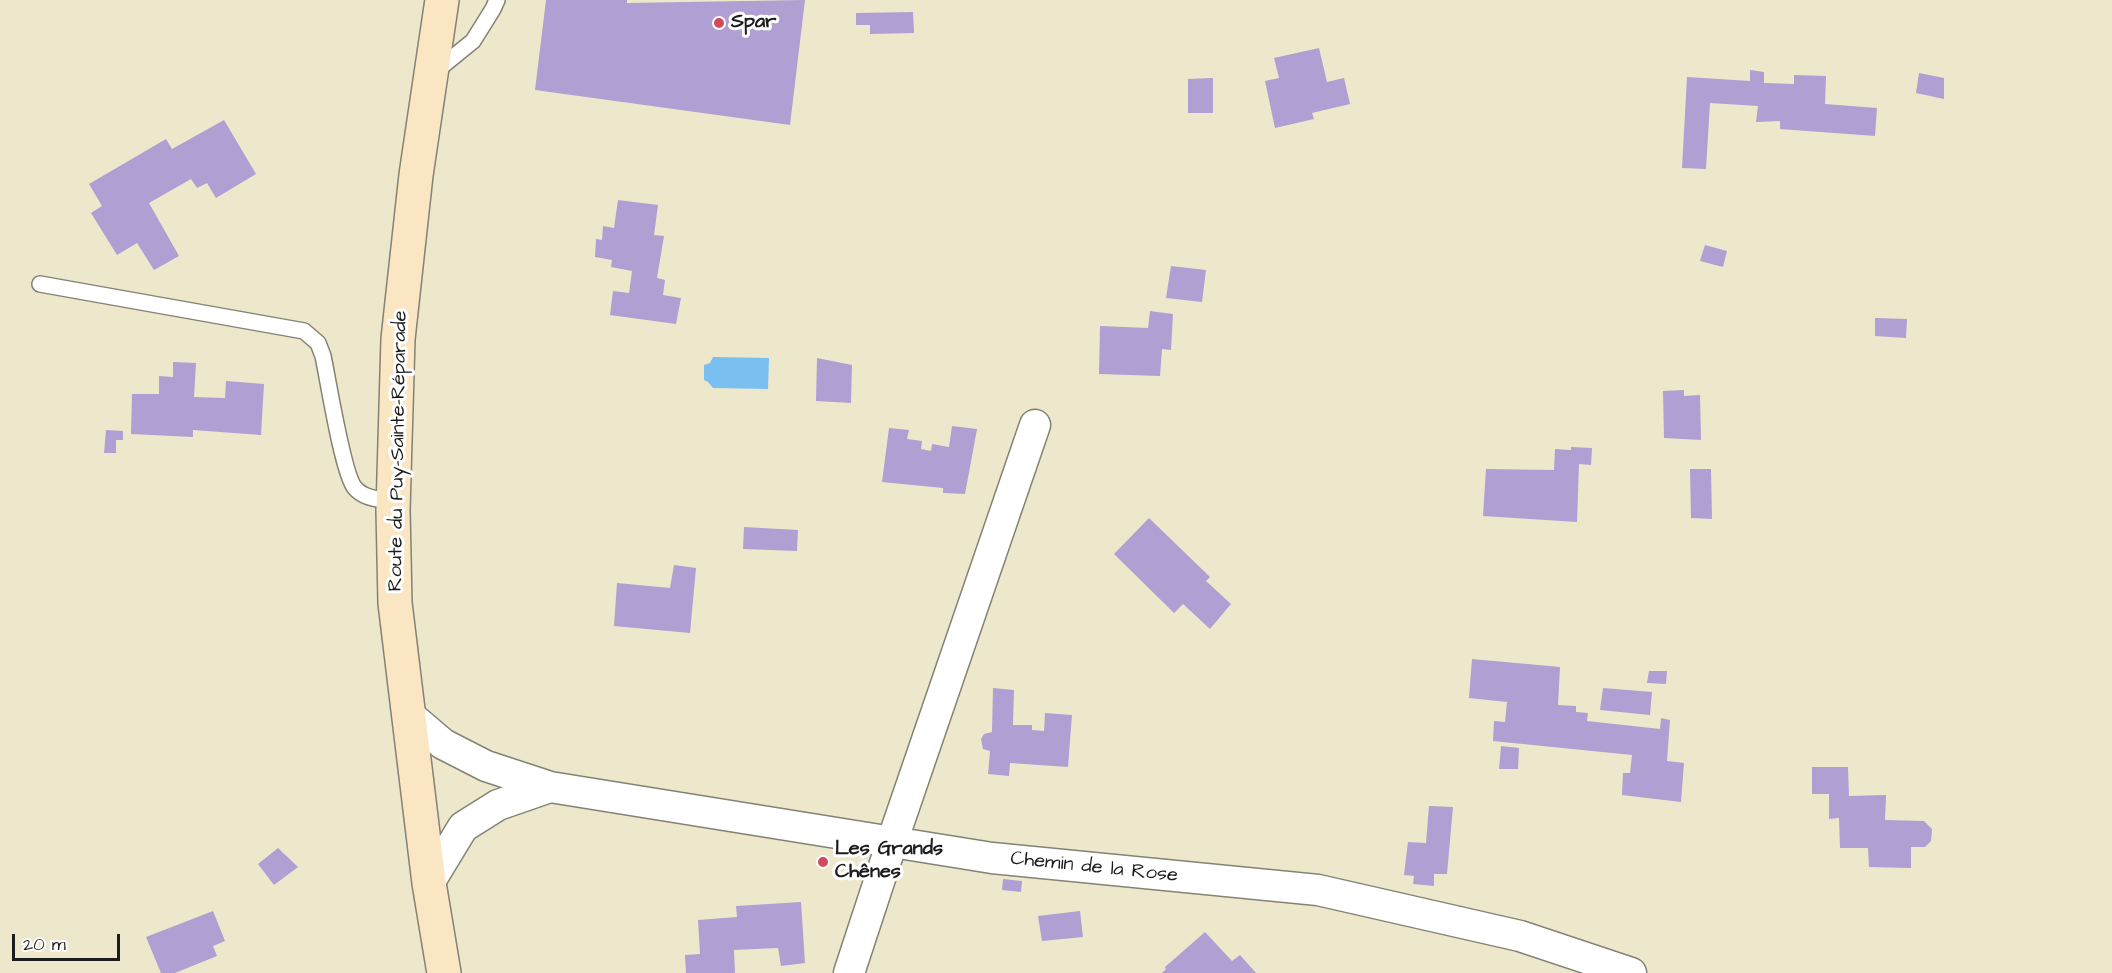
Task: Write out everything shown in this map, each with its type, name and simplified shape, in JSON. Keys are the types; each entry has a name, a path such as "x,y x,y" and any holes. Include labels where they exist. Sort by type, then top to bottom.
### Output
{"street":[{"name":"Route du Puy-Sainte-Réparade","path":"442,0 416,175 398,339 394,502 395,603 429,883 444,973"},
{"path":"849,973 891,842 1035,425"},
{"name":"Chemin de la Rose","path":"409,715 443,744 475,761 550,787 992,858 1318,890 1520,936 1631,973"},
{"name":"Chemin de la Rose","path":"429,883 463,827 498,805 550,787"}],"lane":[{"path":"431,75 473,41 497,0"},
{"path":"40,284 304,331 318,343 323,356 346,464 354,488 367,497 394,502"}],"water":[{"path":"713,357 769,358 768,389 713,388 704,380 704,365 710,363"}],"building":[{"path":"546,0 627,0 627,3 805,0 790,125 535,90"},
{"path":"913,12 914,33 870,34 870,25 856,25 856,13"},
{"path":"1319,48 1327,82 1344,78 1350,104 1312,113 1314,119 1275,128 1265,81 1279,78 1274,58"},
{"path":"1750,70 1764,72 1764,83 1794,84 1794,75 1826,76 1825,104 1877,108 1875,136 1780,129 1780,121 1756,122 1758,106 1710,103 1706,169 1682,168 1687,77 1750,81"},
{"path":"1919,73 1944,78 1944,99 1916,93"},
{"path":"1213,78 1213,113 1188,113 1188,79"},
{"path":"224,120 256,174 216,198 207,183 197,188 191,179 149,203 179,256 154,270 137,243 117,255 91,213 102,206 89,184 166,139 172,149"},
{"path":"618,200 658,205 654,235 664,236 657,278 665,280 663,295 681,298 676,324 610,315 613,291 629,293 632,271 611,267 612,260 595,257 596,239 602,240 603,226 614,228"},
{"path":"1705,245 1727,251 1723,267 1700,261"},
{"path":"1171,266 1206,270 1202,302 1166,298"},
{"path":"1150,311 1173,314 1171,350 1162,349 1160,376 1099,374 1100,326 1148,328"},
{"path":"1875,318 1907,319 1906,338 1875,336"},
{"path":"817,358 852,365 851,403 816,401"},
{"path":"173,362 196,363 194,397 225,398 226,381 264,384 261,435 193,430 193,437 131,434 132,394 159,394 159,376 173,377"},
{"path":"1684,390 1684,396 1700,395 1701,440 1664,438 1663,391"},
{"path":"952,426 977,429 965,494 943,493 943,488 882,482 889,428 909,430 907,439 922,441 921,449 931,451 932,444 949,447"},
{"path":"106,430 123,431 123,440 116,440 116,453 104,453"},
{"path":"1571,447 1592,448 1591,465 1579,464 1577,522 1483,516 1486,469 1554,470 1555,449 1571,450"},
{"path":"1690,469 1711,469 1712,519 1691,518"},
{"path":"1149,518 1210,577 1206,581 1231,604 1210,629 1183,604 1174,613 1114,554"},
{"path":"744,527 798,530 797,551 743,549"},
{"path":"674,565 696,568 690,633 614,626 617,583 670,588"},
{"path":"1472,659 1560,667 1558,705 1576,706 1576,712 1588,713 1587,721 1660,729 1661,718 1670,720 1667,761 1684,763 1681,802 1622,795 1623,773 1630,773 1632,755 1493,741 1494,721 1505,722 1507,702 1469,698"},
{"path":"1649,671 1667,671 1666,684 1647,683"},
{"path":"993,688 1014,690 1013,725 1032,725 1032,730 1044,731 1045,713 1072,715 1068,767 1010,763 1009,776 988,774 990,751 983,749 981,739 984,734 992,732"},
{"path":"1603,688 1652,692 1650,715 1600,710"},
{"path":"1501,746 1519,748 1518,769 1499,769"},
{"path":"1812,767 1848,767 1849,796 1886,795 1885,820 1924,821 1932,829 1931,841 1925,847 1911,847 1911,868 1869,867 1868,848 1840,848 1839,818 1829,819 1829,794 1812,794"},
{"path":"1429,806 1453,807 1447,874 1434,874 1434,886 1413,884 1414,876 1404,875 1408,842 1426,843"},
{"path":"278,848 298,867 274,885 258,864"},
{"path":"1003,879 1022,881 1021,892 1002,890"},
{"path":"801,902 805,963 781,966 778,948 734,950 735,973 686,973 685,955 700,954 698,920 737,917 736,906"},
{"path":"213,911 225,941 213,946 217,956 175,973 161,973 146,937"},
{"path":"1080,911 1083,937 1042,941 1038,916"},
{"path":"1205,932 1232,961 1240,955 1256,973 1162,973 1165,967"}],"place":[{"name":"Spar","path":"719,23"},
{"name":"Les Grands Chênes","path":"823,862"}]}
